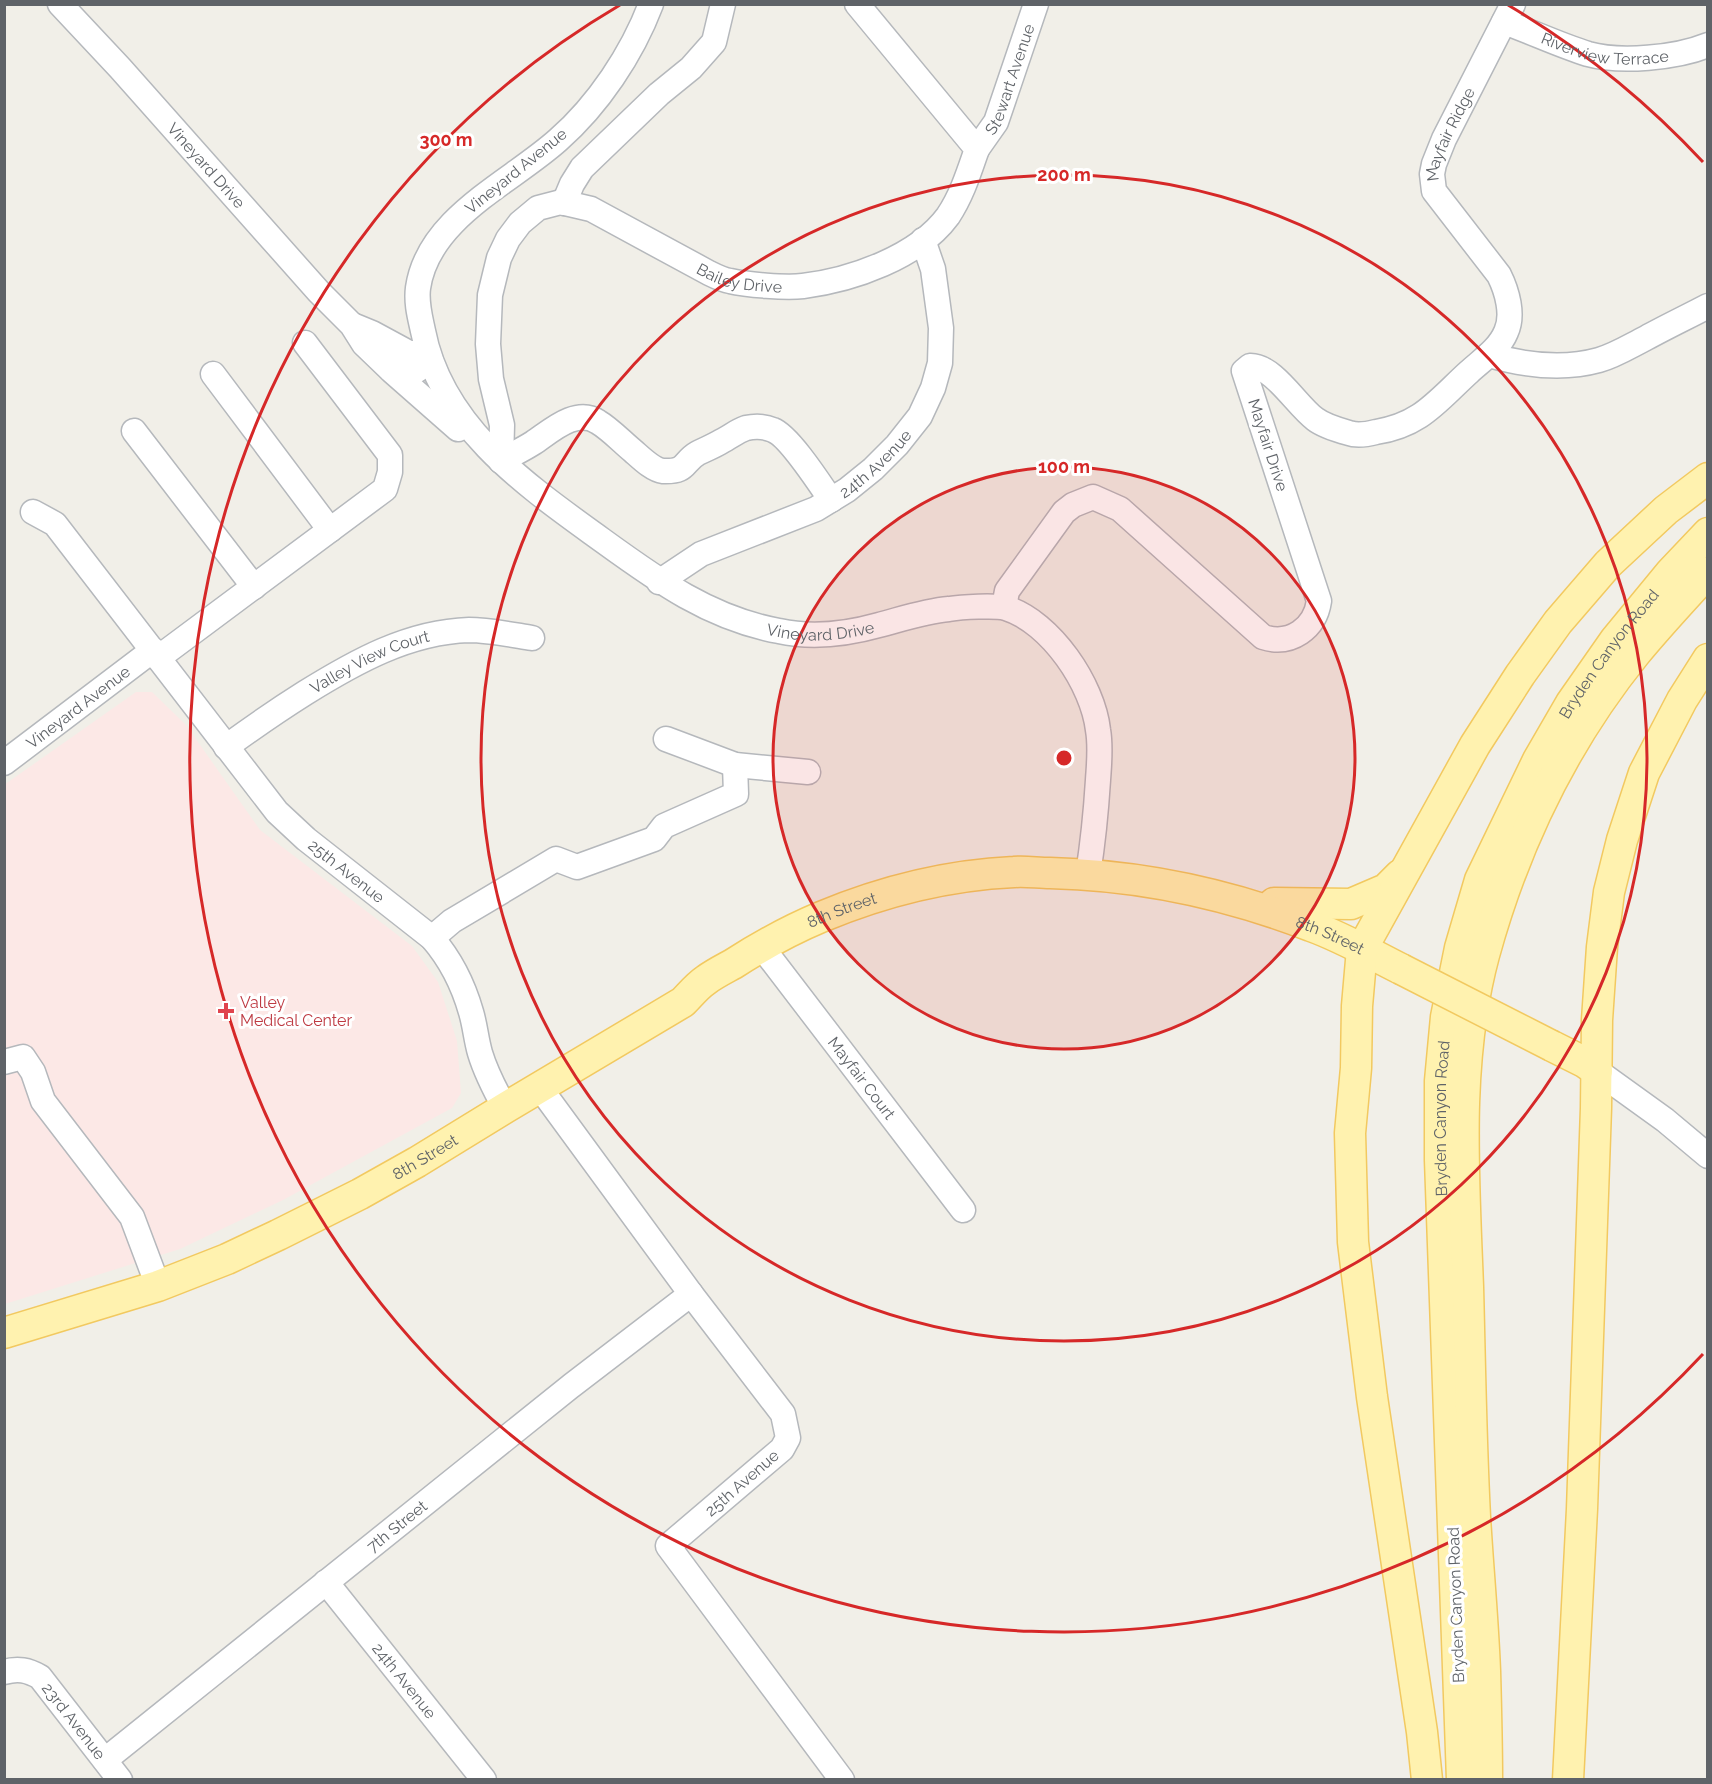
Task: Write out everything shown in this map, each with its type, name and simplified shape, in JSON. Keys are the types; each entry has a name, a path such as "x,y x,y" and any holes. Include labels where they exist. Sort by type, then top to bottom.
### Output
{"main road":[{"path":"1427,1779 1372,1397 1353,1242 1350,1134 1362,949 1475,745 1520,675 1558,622 1608,564 1666,510 1707,478"},
{"name":"Bryden Canyon Road","path":"1462,1779 1440,1160 1440,1081 1446,1017 1460,948 1480,880 1538,760 1571,703 1615,640 1671,572 1707,533"},
{"name":"Bryden Canyon Road","path":"1487,1779 1485,1670 1475,1505 1464,1158 1470,1028 1483,958 1504,888 1527,830 1557,771 1591,716 1634,655 1707,572"},
{"path":"1568,1779 1582,1509 1597,1020 1602,946 1609,892 1622,840 1644,773 1707,658"},
{"path":"1242,903 1351,904 1386,889 1408,867"},
{"name":"8th Street","path":"4,1333 158,1286 227,1259 360,1194 417,1162 683,1002 705,981 761,946 800,926 858,902 953,879 1014,872 1088,874 1143,880 1264,909 1313,926 1362,949 1584,1062 1597,1071"}],"street":[{"name":"Vineyard Drive","path":"60,4 120,68 319,292 352,325 364,344 463,433 501,461"},
{"name":"Vineyard Avenue","path":"429,355 417,305 418,286 435,244 448,226 461,214 560,139 582,116 610,81 642,29 651,4"},
{"path":"564,203 582,168 659,94 691,68 714,42 723,4"},
{"path":"857,4 977,149"},
{"name":"Stewart Avenue","path":"977,149 996,122 1036,4"},
{"name":"Riverview Terrace","path":"1509,13 1589,54 1614,58 1660,56 1707,45"},
{"name":"Mayfair Ridge","path":"1489,355 1507,331 1508,297 1499,275 1434,191 1432,174 1444,140 1509,13"},
{"name":"Bailey Drive","path":"501,461 502,425 491,379 488,344 490,295 494,273 508,239 520,223 538,208 561,202 591,209 709,273 729,281 794,286 840,279 885,263 923,240 947,216 958,199 977,149"},
{"name":"24th Avenue","path":"659,582 701,554 816,509 831,500 856,483 897,445 920,416 933,388 939,363 941,328 933,269 923,240"},
{"path":"1489,355 1514,362 1551,366 1599,360 1617,354 1707,306"},
{"name":"Vineyard Drive","path":"352,325 409,353 429,355 448,398 475,434 536,492 659,582 724,616 781,632 813,635 860,629 952,608 1004,608 1027,619 1046,633 1062,652 1087,691 1099,730 1100,760 1095,829 1088,874"},
{"name":"Vineyard Avenue","path":"4,763 254,586 385,489 390,472 390,455 305,343"},
{"path":"390,369 406,376 417,372 429,355"},
{"name":"Mayfair Drive","path":"1004,608 1007,591 1064,512 1073,505 1093,497 1120,509 1263,637 1274,640 1297,635 1317,614 1319,601 1244,371 1250,366 1256,366 1275,379 1316,420 1352,434 1393,429 1412,422 1427,412 1489,355"},
{"path":"213,374 330,530"},
{"path":"501,461 532,444 560,424 585,418 596,420 660,471 675,471 685,466 695,454 735,432 760,426 775,430 789,444 831,500"},
{"path":"134,430 254,586"},
{"name":"25th Avenue","path":"33,512 55,524 277,812 306,839 432,938 446,954 461,981 490,1081 505,1108"},
{"name":"Valley View Court","path":"226,747 258,723 344,669 389,647 427,636 470,630 532,638"},
{"path":"666,739 735,765 808,772"},
{"path":"432,938 452,921 556,859 577,867 654,839 664,826 736,794 735,765"},
{"name":"Mayfair Court","path":"761,946 963,1210"},
{"path":"4,1062 23,1057 33,1072 43,1101 132,1217 158,1286"},
{"name":"8th Street","path":"1597,1071 1665,1120 1707,1156"},
{"name":"25th Avenue","path":"540,1088 691,1294 783,1414 788,1438 782,1449 668,1546 842,1779"},
{"name":"7th Street","path":"105,1760 571,1386 691,1294"},
{"name":"24th Avenue","path":"326,1582 484,1779"},
{"name":"23rd Avenue","path":"13,1671 30,1671 40,1677 120,1779"}],"shaded area":[{"name":"Valley Medical Center","path":"136,692 152,692 186,725 260,830 412,946 438,982 457,1041 461,1093 452,1108 283,1200 180,1249 5,1304 4,785"}],"place":[{"name":"Valley Medical Center","path":"226,1011"}]}
